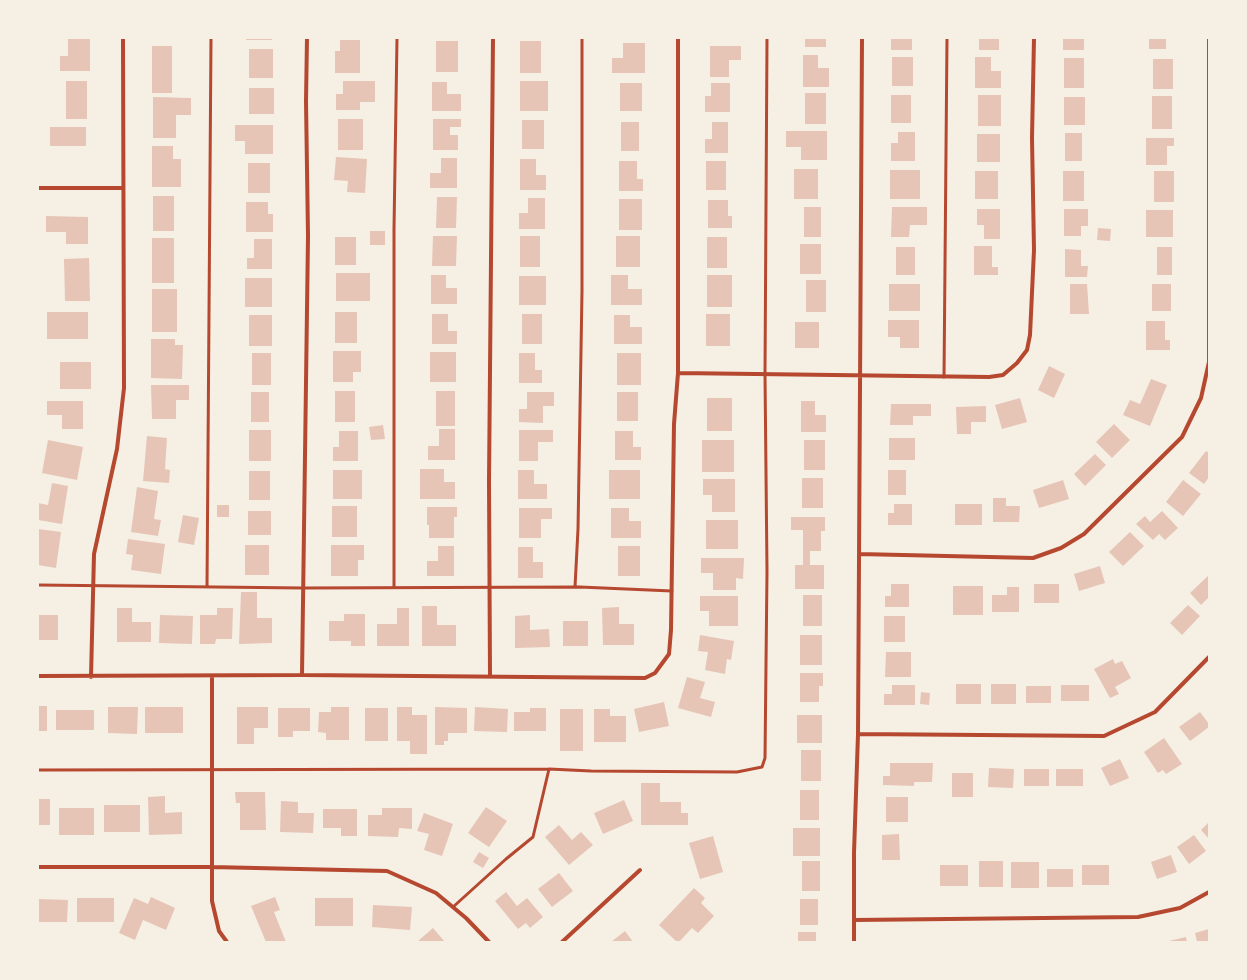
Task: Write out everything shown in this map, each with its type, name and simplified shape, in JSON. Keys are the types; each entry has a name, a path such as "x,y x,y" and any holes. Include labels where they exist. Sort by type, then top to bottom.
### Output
{"street":[{"path":"92,677 94,554 117,449 124,388 123,38"},
{"path":"302,675 308,236 306,101 307,38"},
{"path":"490,676 489,588 493,38"},
{"path":"38,676 92,677 302,675 645,678 655,673 669,654 671,630 674,424 678,373 678,38"},
{"path":"854,942 858,734 862,38"},
{"path":"678,373 988,377 1003,375 1017,363 1027,350 1030,335 1034,250 1032,138 1034,38"},
{"path":"859,554 1034,558 1061,548 1084,534 1182,437 1201,398 1209,362 1209,38"},
{"path":"38,188 123,188"},
{"path":"858,734 1104,736 1155,712 1209,657"},
{"path":"212,676 212,901 219,931 227,942"},
{"path":"38,866 212,867 388,871 436,893 466,918 489,942"},
{"path":"562,942 640,870"},
{"path":"854,920 1138,917 1180,908 1209,892"}],"lane":[{"path":"206,587 211,38"},
{"path":"394,586 394,214 397,38"},
{"path":"575,587 578,529 582,291 582,38"},
{"path":"38,770 549,769 591,771 737,772 762,767 765,758 767,571 765,374 767,38"},
{"path":"944,377 947,38"},
{"path":"38,585 303,588 394,586 489,588 575,587 672,591"},
{"path":"453,907 506,859 533,837 549,769"}],"building":[{"path":"68,38 90,38 90,71 60,71 60,56 68,56"},
{"path":"246,38 272,38 272,40 246,40"},
{"path":"805,38 826,38 826,47 805,47"},
{"path":"891,38 912,38 912,50 891,50"},
{"path":"979,38 999,38 999,50 979,50"},
{"path":"1063,38 1084,38 1084,50 1063,50"},
{"path":"1149,38 1166,38 1166,49 1149,49"},
{"path":"340,40 360,40 360,73 335,73 335,51 340,51"},
{"path":"436,41 458,41 458,72 436,72"},
{"path":"520,41 541,41 541,73 520,73"},
{"path":"623,43 645,43 645,73 612,73 612,58 623,58"},
{"path":"152,46 172,46 172,93 152,93"},
{"path":"710,46 741,46 741,60 729,60 729,77 710,77"},
{"path":"249,49 273,49 273,78 249,78"},
{"path":"803,55 818,55 818,68 829,68 829,87 803,87"},
{"path":"892,57 913,57 913,86 892,86"},
{"path":"975,57 991,57 991,71 1001,71 1001,88 975,88"},
{"path":"1064,58 1084,58 1084,88 1064,88"},
{"path":"1153,59 1173,59 1173,89 1153,89"},
{"path":"66,81 87,81 87,119 66,119"},
{"path":"343,81 375,81 375,102 360,102 360,110 336,110 336,94 343,94"},
{"path":"520,81 548,81 548,111 520,111"},
{"path":"432,82 447,82 447,94 461,94 461,111 432,111"},
{"path":"620,83 642,83 642,111 620,111"},
{"path":"711,83 730,83 730,112 705,112 705,96 711,96"},
{"path":"249,88 274,88 274,114 249,114"},
{"path":"805,93 826,93 826,124 805,124"},
{"path":"891,95 911,95 911,123 891,123"},
{"path":"978,95 1001,95 1001,126 978,126"},
{"path":"1152,96 1172,96 1172,129 1152,129"},
{"path":"153,97 191,98 191,115 176,115 176,138 153,138"},
{"path":"1064,97 1085,97 1085,125 1064,125"},
{"path":"338,119 363,119 363,150 338,150"},
{"path":"433,119 461,119 461,127 450,127 450,135 458,135 458,150 433,150"},
{"path":"522,120 544,120 544,149 522,149"},
{"path":"621,122 639,122 639,151 621,151"},
{"path":"712,122 728,122 728,153 705,153 705,139 712,139"},
{"path":"235,125 273,125 273,154 245,154 245,141 235,141"},
{"path":"50,127 86,127 86,146 50,146"},
{"path":"786,131 827,131 827,160 801,160 801,147 786,147"},
{"path":"898,132 915,132 915,161 891,161 891,143 898,143"},
{"path":"1065,133 1082,133 1082,161 1065,161"},
{"path":"977,134 1000,134 1000,162 977,162"},
{"path":"1146,138 1174,138 1174,146 1167,146 1167,165 1146,165"},
{"path":"152,146 173,146 173,159 181,159 181,187 152,187"},
{"path":"336,157 367,159 365,193 347,192 348,181 334,180"},
{"path":"441,158 457,158 457,188 430,188 430,173 441,173"},
{"path":"520,159 536,159 536,175 546,175 546,190 520,190"},
{"path":"619,161 637,161 637,179 643,179 643,191 619,191"},
{"path":"706,161 726,161 726,190 706,190"},
{"path":"248,163 270,163 270,193 248,193"},
{"path":"794,169 818,169 818,199 794,199"},
{"path":"890,170 920,170 920,199 890,199"},
{"path":"975,171 998,171 998,199 975,199"},
{"path":"1063,171 1084,171 1084,201 1063,201"},
{"path":"1154,171 1174,171 1174,202 1154,202"},
{"path":"153,196 174,196 174,231 153,231"},
{"path":"437,197 457,197 456,228 436,228"},
{"path":"528,198 545,198 545,229 519,229 519,213 528,213"},
{"path":"619,199 642,199 642,230 619,230"},
{"path":"708,200 728,200 728,216 732,216 732,228 708,228"},
{"path":"246,202 268,202 268,214 273,214 273,232 246,232"},
{"path":"804,207 821,207 821,237 804,237"},
{"path":"892,207 927,207 927,225 910,225 909,237 891,237"},
{"path":"977,209 1000,209 1000,239 984,239 984,225 977,225"},
{"path":"1064,209 1088,209 1088,226 1081,226 1081,236 1064,236"},
{"path":"1146,210 1173,210 1173,237 1146,237"},
{"path":"46,216 88,217 88,244 66,244 66,232 46,232"},
{"path":"1098,228 1111,229 1110,241 1097,240"},
{"path":"370,231 385,231 385,245 370,245"},
{"path":"433,236 457,236 456,266 432,266"},
{"path":"520,236 540,236 540,267 520,267"},
{"path":"616,236 640,236 640,267 616,267"},
{"path":"335,237 356,237 356,265 335,265"},
{"path":"707,237 727,237 727,268 707,268"},
{"path":"152,238 174,238 174,283 152,283"},
{"path":"254,239 272,239 272,269 247,269 247,258 254,258"},
{"path":"800,244 821,244 821,274 800,274"},
{"path":"974,246 992,246 992,267 998,267 998,275 974,275"},
{"path":"896,247 915,247 915,275 896,275"},
{"path":"1157,247 1172,247 1172,275 1157,275"},
{"path":"1065,249 1081,250 1081,266 1088,266 1087,277 1065,277"},
{"path":"89,258 90,301 65,301 64,259"},
{"path":"336,273 370,273 370,301 336,301"},
{"path":"431,275 446,275 446,288 457,288 457,304 431,304"},
{"path":"611,275 628,275 628,289 642,289 642,305 611,305"},
{"path":"707,275 732,275 732,307 707,307"},
{"path":"519,276 546,276 546,305 519,305"},
{"path":"245,278 272,278 272,307 245,307"},
{"path":"806,280 826,280 826,312 806,312"},
{"path":"889,284 920,284 920,311 889,311"},
{"path":"1070,284 1087,284 1089,314 1070,314"},
{"path":"1152,284 1171,284 1171,311 1152,311"},
{"path":"152,289 177,289 177,332 152,332"},
{"path":"47,312 88,312 88,339 47,339"},
{"path":"335,312 357,312 357,343 335,343"},
{"path":"432,314 448,314 448,331 457,331 457,344 432,344"},
{"path":"522,314 542,314 542,344 522,344"},
{"path":"706,314 730,314 730,346 706,346"},
{"path":"249,315 272,315 272,346 249,346"},
{"path":"614,315 630,315 630,327 642,327 642,344 614,344"},
{"path":"888,320 919,320 919,348 900,348 900,337 888,337"},
{"path":"1146,321 1165,321 1165,340 1170,340 1170,350 1146,350"},
{"path":"795,322 819,322 819,348 795,348"},
{"path":"151,339 175,339 175,345 183,345 182,379 151,378"},
{"path":"333,351 361,351 361,372 353,372 353,382 333,382"},
{"path":"430,352 456,352 456,382 430,382"},
{"path":"252,353 271,353 271,385 252,385"},
{"path":"519,353 535,353 535,370 542,370 542,383 519,383"},
{"path":"617,353 641,353 641,385 617,385"},
{"path":"60,362 91,362 91,389 60,389"},
{"path":"1049,366 1065,374 1054,398 1038,390"},
{"path":"1151,379 1167,385 1150,426 1123,415 1130,400 1140,404"},
{"path":"151,385 189,385 189,400 176,400 176,419 152,419"},
{"path":"335,391 355,391 355,422 335,422"},
{"path":"436,391 455,391 455,426 436,426"},
{"path":"251,392 269,392 269,422 251,422"},
{"path":"527,392 554,392 554,406 543,406 543,423 519,422 519,409 527,409"},
{"path":"617,392 638,392 638,421 617,421"},
{"path":"707,398 732,398 732,431 707,431"},
{"path":"1020,398 1027,422 1002,429 995,405"},
{"path":"47,401 83,401 83,429 62,429 62,415 47,415"},
{"path":"801,401 815,401 815,415 826,415 826,432 801,432"},
{"path":"891,404 931,404 931,416 913,416 913,425 890,425"},
{"path":"986,406 986,422 971,422 971,434 957,434 956,407"},
{"path":"1114,424 1130,440 1112,458 1096,442"},
{"path":"383,425 385,439 371,440 369,427"},
{"path":"439,429 455,429 455,460 428,460 428,446 439,446"},
{"path":"249,430 271,430 271,461 249,461"},
{"path":"519,430 553,430 553,442 538,442 538,461 519,461"},
{"path":"339,431 358,431 358,461 333,461 333,447 339,447"},
{"path":"615,431 633,431 633,447 641,447 641,460 615,460"},
{"path":"147,436 167,438 165,469 170,470 169,483 143,481"},
{"path":"889,438 915,438 915,460 889,460"},
{"path":"48,440 83,447 77,480 42,473"},
{"path":"702,440 734,440 734,472 702,472"},
{"path":"804,440 825,440 825,470 804,470"},
{"path":"1206,451 1209,453 1209,477 1204,484 1189,473"},
{"path":"1095,454 1106,465 1085,486 1074,474"},
{"path":"420,469 444,469 444,482 455,482 455,499 420,499"},
{"path":"333,470 362,470 362,499 333,499"},
{"path":"518,470 534,470 534,484 547,484 547,499 518,499"},
{"path":"609,470 640,470 640,499 609,499"},
{"path":"888,470 906,470 906,495 888,495"},
{"path":"249,471 270,471 270,500 249,500"},
{"path":"802,478 823,478 823,508 802,508"},
{"path":"703,479 735,479 735,512 712,512 712,495 703,495"},
{"path":"1063,480 1069,499 1039,508 1033,490"},
{"path":"1183,480 1201,494 1183,516 1166,502"},
{"path":"52,483 68,486 62,524 38,520 38,503 48,505"},
{"path":"137,487 158,491 154,519 161,520 158,536 131,532"},
{"path":"993,498 1006,498 1006,506 1020,506 1019,522 993,522"},
{"path":"894,504 912,504 912,525 888,525 888,513 894,513"},
{"path":"955,504 982,504 982,525 955,525"},
{"path":"217,505 229,505 229,517 217,517"},
{"path":"332,506 357,506 357,537 332,537"},
{"path":"427,507 457,507 457,517 454,517 454,538 429,538"},
{"path":"519,508 552,508 552,519 541,519 541,538 519,538"},
{"path":"611,508 629,508 629,521 641,521 641,538 611,538"},
{"path":"248,511 271,511 271,535 248,535"},
{"path":"1162,511 1178,528 1165,540 1159,534 1153,540 1136,524 1145,516 1150,522"},
{"path":"183,515 199,518 194,545 178,542"},
{"path":"791,517 825,517 825,531 821,531 821,551 810,551 810,565 824,565 824,589 795,589 795,565 803,565 803,530 791,530"},
{"path":"706,520 738,520 738,549 706,549"},
{"path":"38,529 61,532 56,568 38,565"},
{"path":"1130,532 1144,546 1123,566 1109,552"},
{"path":"128,539 165,544 161,574 131,570 133,555 126,554"},
{"path":"245,545 269,545 269,575 245,575"},
{"path":"331,545 364,545 364,560 358,560 358,576 331,576"},
{"path":"438,546 454,546 454,576 427,576 427,561 438,561"},
{"path":"618,546 640,546 640,576 618,576"},
{"path":"518,547 533,547 533,562 543,562 543,578 518,578"},
{"path":"701,558 744,558 743,579 736,578 736,590 713,590 713,573 701,573"},
{"path":"1100,566 1105,583 1079,591 1074,574"},
{"path":"1209,575 1209,597 1201,605 1190,593"},
{"path":"891,584 909,584 909,607 885,607 885,596 891,596"},
{"path":"1034,584 1059,584 1059,603 1034,603"},
{"path":"953,586 983,586 983,615 953,615"},
{"path":"1007,587 1019,587 1019,612 992,612 992,595 1007,595"},
{"path":"241,592 257,592 257,618 272,618 272,643 239,644"},
{"path":"803,595 822,595 822,626 803,626"},
{"path":"700,596 738,596 738,626 709,626 709,611 700,611"},
{"path":"1188,605 1200,616 1182,635 1170,623"},
{"path":"422,606 437,606 437,625 456,625 456,646 422,646"},
{"path":"619,607 619,624 634,624 634,645 603,645 602,608"},
{"path":"117,608 132,608 132,622 151,622 151,642 117,642"},
{"path":"217,608 233,608 232,639 216,639 215,644 200,644 200,615 217,615"},
{"path":"397,608 409,608 409,646 377,646 377,624 397,624"},
{"path":"344,614 365,614 365,646 351,646 351,641 329,641 329,621 344,621"},
{"path":"38,615 58,615 58,640 38,640"},
{"path":"160,615 193,616 192,644 159,643"},
{"path":"530,615 530,630 549,629 550,647 515,648 515,616"},
{"path":"884,616 905,616 905,642 884,642"},
{"path":"563,621 588,621 588,646 563,646"},
{"path":"700,635 734,641 731,660 727,659 725,674 705,670 708,652 698,651"},
{"path":"800,635 822,635 822,665 800,665"},
{"path":"886,652 911,652 911,677 885,677"},
{"path":"1113,659 1115,664 1122,661 1131,678 1115,687 1119,694 1110,698 1094,669"},
{"path":"800,673 823,673 823,686 819,686 819,702 800,702"},
{"path":"687,677 705,682 700,698 715,702 711,717 678,708"},
{"path":"956,684 981,684 981,704 956,704"},
{"path":"991,684 1016,684 1016,704 991,704"},
{"path":"892,685 915,685 915,705 884,705 884,694 892,694"},
{"path":"1061,685 1089,685 1089,701 1061,701"},
{"path":"1026,686 1051,686 1051,703 1026,703"},
{"path":"921,692 930,693 929,705 920,704"},
{"path":"664,702 669,726 639,732 634,709"},
{"path":"38,706 47,706 47,731 38,731"},
{"path":"108,707 138,707 137,734 108,733"},
{"path":"145,707 183,707 183,733 145,733"},
{"path":"237,707 268,707 268,728 254,728 254,744 237,744"},
{"path":"331,707 349,707 349,740 326,740 326,733 318,732 319,712 331,712"},
{"path":"397,707 412,707 412,715 427,715 427,754 410,754 410,741 397,741"},
{"path":"435,707 467,708 467,733 448,733 448,741 444,741 444,745 435,745"},
{"path":"475,707 508,709 507,732 474,731"},
{"path":"278,708 310,708 310,731 293,731 293,737 278,737"},
{"path":"365,708 388,708 388,741 365,741"},
{"path":"530,708 546,708 546,731 514,731 514,712 530,712"},
{"path":"560,709 583,709 583,751 560,751"},
{"path":"594,709 610,709 610,716 626,716 626,742 594,742"},
{"path":"56,710 94,710 94,730 56,730"},
{"path":"1200,712 1209,724 1209,727 1190,741 1179,727"},
{"path":"797,715 822,715 822,743 797,743"},
{"path":"1164,738 1182,764 1166,774 1163,770 1158,773 1144,752"},
{"path":"801,750 821,750 821,781 801,781"},
{"path":"1120,759 1129,778 1110,786 1101,768"},
{"path":"890,763 933,763 932,782 914,782 914,786 883,785 883,776 890,776"},
{"path":"989,768 1014,769 1013,788 988,787"},
{"path":"1024,769 1049,769 1049,786 1024,786"},
{"path":"1056,769 1083,769 1083,786 1056,786"},
{"path":"952,773 973,773 973,797 952,797"},
{"path":"641,783 660,783 660,802 681,802 681,813 688,813 688,825 641,825"},
{"path":"800,790 819,790 819,820 800,820"},
{"path":"235,792 265,792 266,830 240,830 240,803 236,803"},
{"path":"165,796 165,813 182,812 182,834 149,835 148,797"},
{"path":"886,797 908,797 908,822 886,822"},
{"path":"38,799 50,799 50,825 38,825"},
{"path":"624,800 633,821 603,834 594,813"},
{"path":"281,801 298,802 298,813 314,813 313,833 280,832"},
{"path":"104,805 140,805 140,832 104,832"},
{"path":"486,807 507,821 489,847 468,833"},
{"path":"59,808 94,808 94,835 59,835"},
{"path":"382,808 412,808 412,829 399,828 398,837 368,836 368,815 382,815"},
{"path":"323,809 357,809 357,836 341,836 341,828 323,828"},
{"path":"424,813 453,824 442,856 424,850 429,834 417,831"},
{"path":"1209,822 1209,839 1201,830"},
{"path":"559,825 572,840 581,832 593,845 569,865 545,837"},
{"path":"793,828 820,828 820,856 793,856"},
{"path":"899,834 900,860 882,860 882,835"},
{"path":"1194,835 1206,851 1189,864 1177,847"},
{"path":"713,836 723,872 700,879 689,843"},
{"path":"479,852 489,858 483,868 473,862"},
{"path":"1171,855 1177,872 1157,879 1151,862"},
{"path":"802,861 820,861 820,891 802,891"},
{"path":"979,861 1003,861 1003,887 979,887"},
{"path":"1011,862 1039,862 1039,888 1011,888"},
{"path":"940,865 968,865 968,886 940,886"},
{"path":"1082,865 1109,865 1109,885 1082,885"},
{"path":"1047,869 1073,869 1073,887 1047,887"},
{"path":"559,873 573,891 552,907 538,889"},
{"path":"694,888 705,898 701,903 714,916 698,933 692,928 679,942 677,942 659,925"},
{"path":"506,892 517,906 527,898 543,917 530,928 526,923 518,929 495,901"},
{"path":"151,897 175,908 166,930 143,920 135,940 119,933 134,898 148,904"},
{"path":"275,897 280,910 274,912 286,942 266,942 251,906"},
{"path":"77,898 114,898 114,922 77,922"},
{"path":"315,898 353,898 353,926 315,926"},
{"path":"38,899 68,900 67,922 38,922"},
{"path":"800,899 818,899 818,925 800,925"},
{"path":"373,905 412,907 410,930 372,927"},
{"path":"433,928 445,942 417,942"},
{"path":"1209,929 1209,942 1197,942 1195,933"},
{"path":"625,931 633,942 611,942"},
{"path":"798,932 816,932 816,942 798,942"},
{"path":"1186,937 1187,942 1169,942 1169,941"}]}
